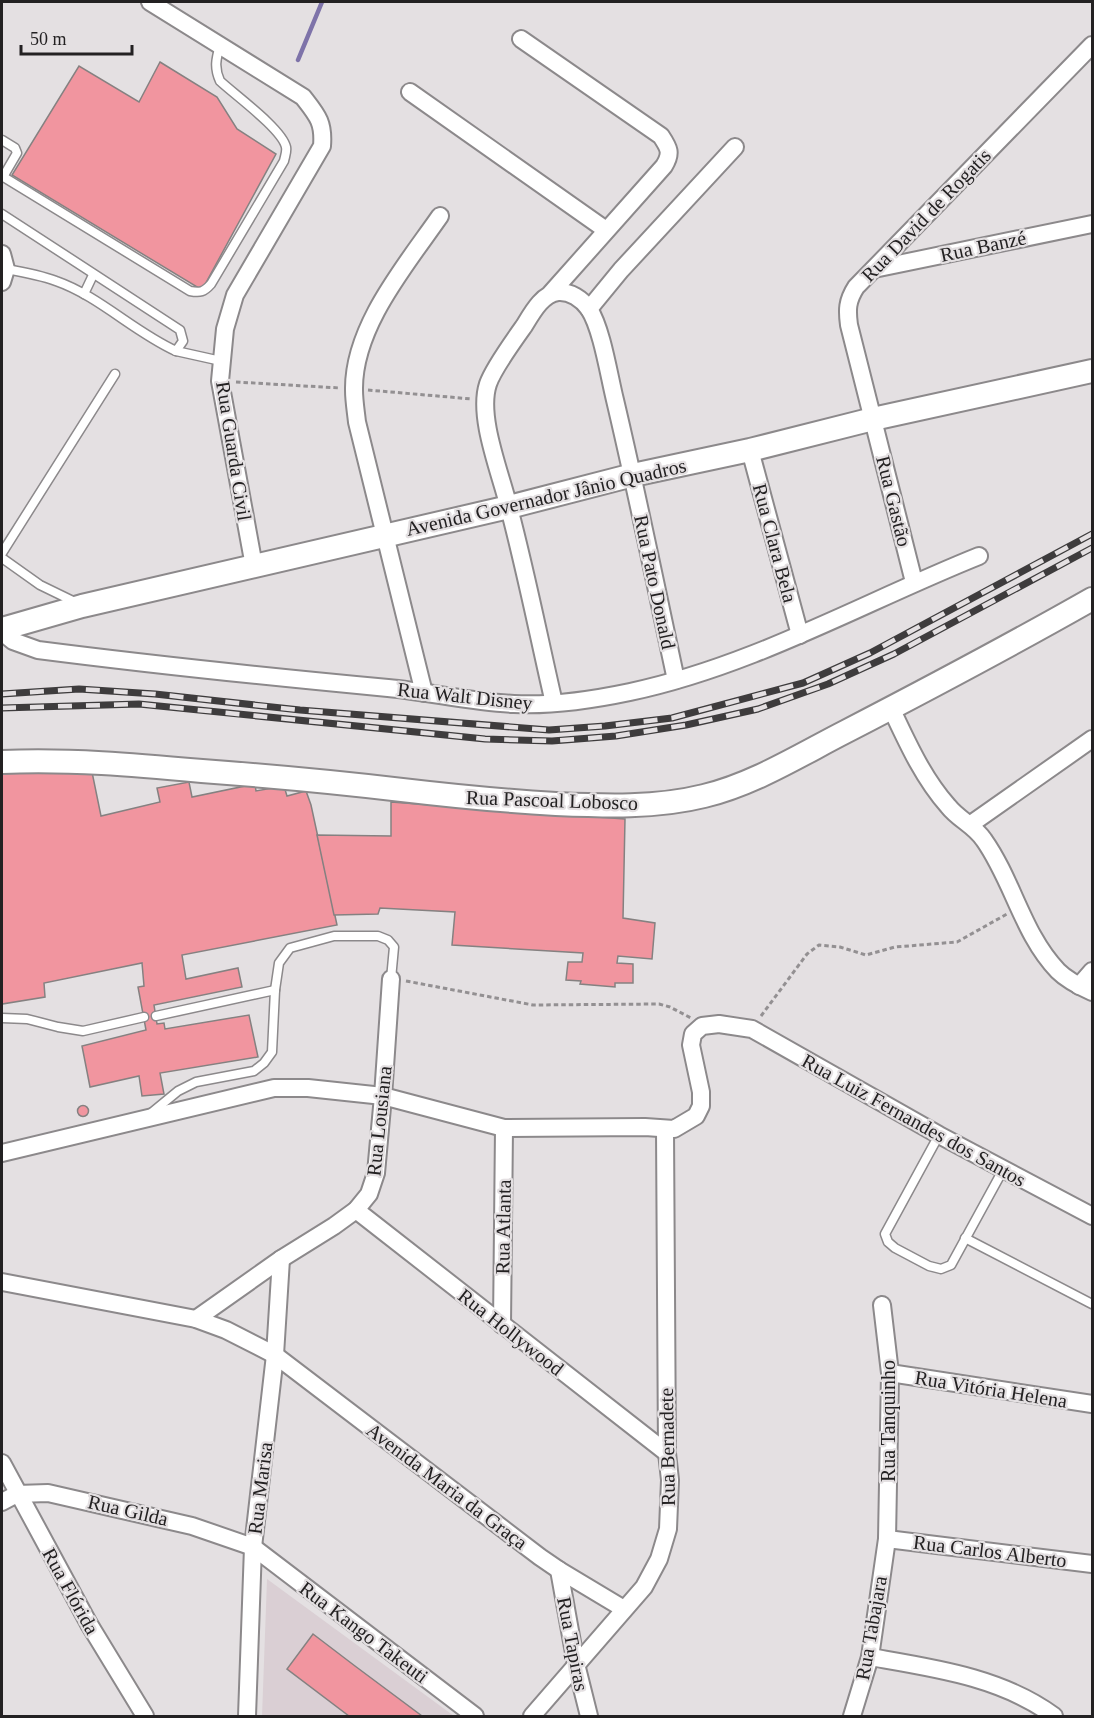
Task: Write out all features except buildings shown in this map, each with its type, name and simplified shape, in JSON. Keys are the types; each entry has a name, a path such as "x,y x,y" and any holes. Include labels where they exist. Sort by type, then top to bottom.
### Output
{"main road":[{"name":"Avenida Governador Jânio Quadros","path":"2,631 82,606 509,507 633,475 750,450 873,419 1092,371"},
{"name":"Rua Pascoal Lobosco","path":"2,762 151,766 353,784 486,800 633,805 694,798 727,790 780,766 1023,639 1092,599"}],"street":[{"path":"150,2 220,45"},
{"path":"521,39 660,136 669,149 669,157 664,166 535,308 488,383 486,416 554,703"},
{"name":"Rua Guarda Civil","path":"220,45 303,97 317,115 324,129 322,146 235,295 225,329 220,381 254,566"},
{"name":"Rua David de Rogatis","path":"873,419 847,308 850,297 856,287 1092,45"},
{"path":"410,92 606,230"},
{"path":"551,293 564,292 577,297 589,309 621,270 735,147"},
{"path":"424,693 357,422 354,389 356,368 362,346 379,306 440,216"},
{"name":"Rua Banzé","path":"874,269 1092,224"},
{"name":"Rua Pato Donald","path":"589,309 598,333 633,475 676,680"},
{"name":"Rua Gastão","path":"873,419 914,582"},
{"name":"Rua Clara Bela","path":"750,450 800,635"},
{"name":"Rua Walt Disney","path":"2,631 13,641 38,650 210,672 513,704 554,703 631,692 701,674 800,635 914,582 980,556"},
{"path":"891,708 931,784 949,807 961,819 971,824 1004,871 1019,907 1045,954 1059,972 1086,989 1092,971"},
{"path":"971,824 1092,739"},
{"name":"Rua Lousiana","path":"196,1319 281,1259 334,1226 356,1210 369,1194 376,1173 391,979"},
{"path":"2,1152 274,1088 308,1088 383,1096 504,1128 645,1127 674,1130 696,1116 701,1106 701,1092 692,1045 693,1034 702,1026 719,1024 744,1027"},
{"name":"Rua Luiz Fernandes dos Santos","path":"744,1027 939,1135 1092,1215"},
{"name":"Rua Atlanta","path":"502,1325 504,1128"},
{"name":"Rua Bernadete","path":"532,1716 644,1587 659,1559 668,1529 670,1480 667,1454 665,1130"},
{"name":"Rua Hollywood","path":"356,1210 667,1454"},
{"name":"Rua Marisa","path":"248,1716 253,1547 275,1355 281,1259"},
{"name":"Avenida Maria da Graça","path":"2,1282 196,1319 226,1330 275,1355 559,1570 624,1609"},
{"name":"Rua Tanquinho","path":"882,1305 890,1373 887,1539"},
{"name":"Rua Vitória Helena","path":"890,1373 1092,1404"},
{"name":"Rua Flórida","path":"2,1463 89,1624 145,1716"},
{"name":"Rua Gilda","path":"2,1502 17,1494 48,1493 192,1526 253,1547"},
{"name":"Rua Carlos Alberto","path":"887,1539 1092,1564"},
{"name":"Rua Tabajara","path":"852,1716 870,1657 887,1539"},
{"name":"Rua Kango Takeuti","path":"253,1547 475,1716"},
{"name":"Rua Tapiras","path":"559,1570 576,1664 589,1716"},
{"path":"870,1657 965,1675 1001,1687 1054,1716"}],"lane":[{"path":"2,140 15,148 17,153 2,177 190,291 197,293 205,291 284,161 287,150 284,141 273,127 220,81 216,71 216,59 220,45"},
{"path":"2,214 180,330 183,340 176,351"},
{"path":"3,268 57,281 84,294 176,351 221,361"},
{"path":"84,294 93,275"},
{"path":"2,553 116,374"},
{"path":"2,558 40,585 82,606"},
{"path":"145,1118 178,1091 196,1082 254,1071 264,1063 272,1052 275,990 279,963 290,948 334,936 378,936 388,940 394,947 391,979"},
{"path":"156,1016 275,990"},
{"path":"2,1018 27,1019 58,1028 83,1031 144,1017"},
{"path":"939,1135 885,1234 888,1242 895,1248 929,1266 941,1269 951,1265 1004,1170"},
{"path":"965,1238 1092,1304"}],"path":[{"path":"744,1027 807,954 819,945 840,947 866,955 895,947 957,942 1019,907"},
{"path":"391,979 533,1005 659,1004 686,1014 702,1026"}],"shaded area":[{"path":"267,1579 454,1716 262,1716"}],"waterway":[{"path":"298,60 322,2"}],"railway":[{"path":"2,694 79,689 155,694 300,710 549,730 672,718 803,683 870,653 1092,534"},
{"path":"2,708 139,704 485,739 552,741 616,736 686,725 758,709 828,684 894,654 1092,548"}]}
